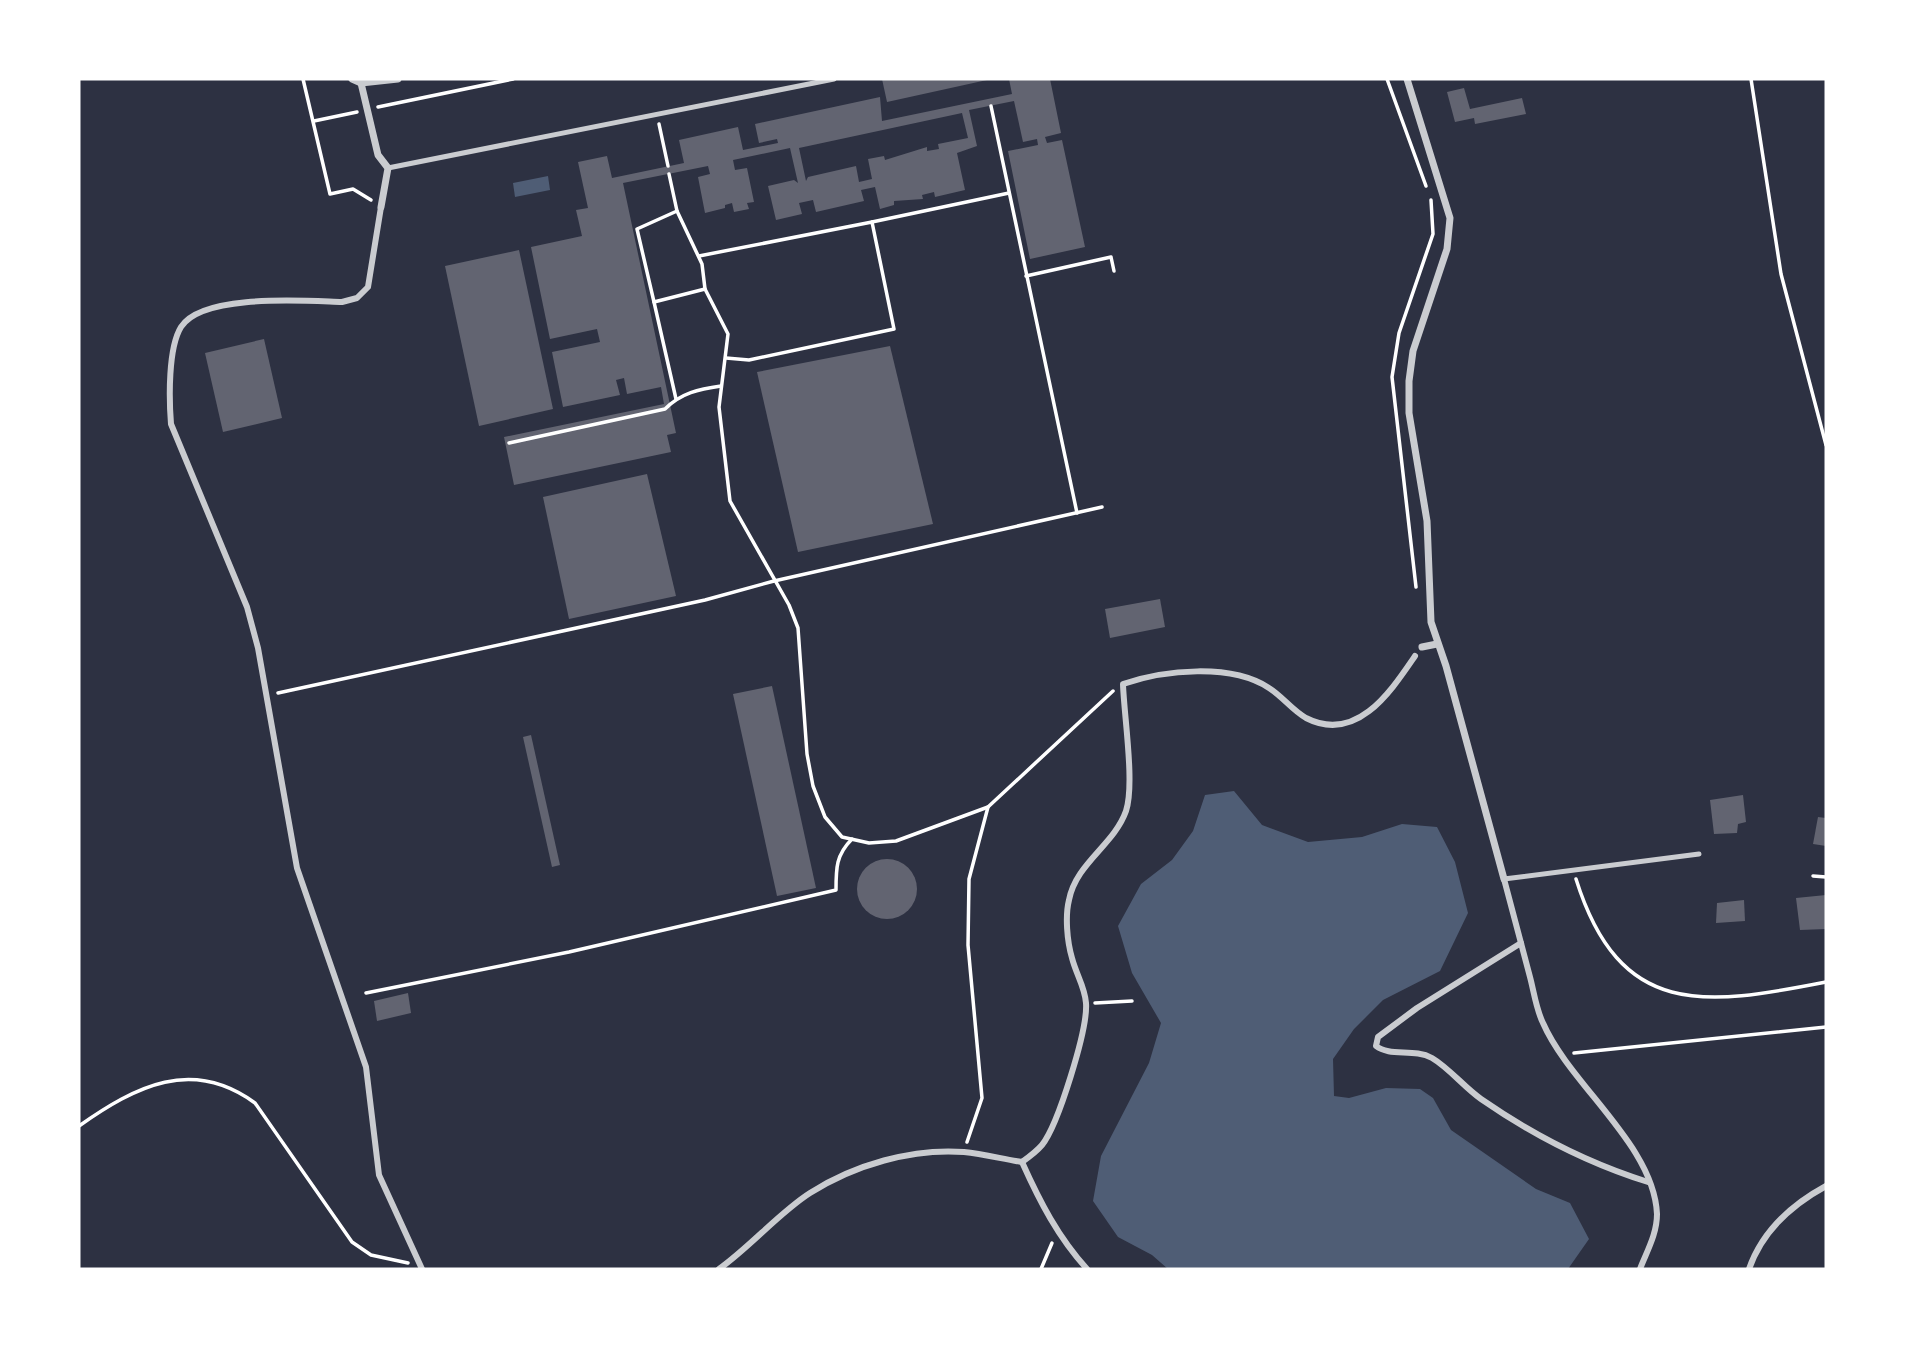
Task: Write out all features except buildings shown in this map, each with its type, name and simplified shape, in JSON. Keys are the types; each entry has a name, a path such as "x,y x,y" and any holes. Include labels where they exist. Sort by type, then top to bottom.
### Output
{"street":[{"path":"352,79 361,83 398,79"},
{"path":"1407,79 1450,218 1447,249 1413,351 1409,381 1409,413 1427,521 1431,622 1446,666 1541,1021 1559,1055 1621,1132 1648,1182 1657,1212 1656,1223 1654,1237 1640,1269"},
{"path":"361,83 378,155 388,168 368,287 357,298 342,302 295,300 214,308 194,314 181,326 176,340 169,400 171,424 247,607 297,867 366,1066 379,1175 419,1267"},
{"path":"1422,647 1437,644"},
{"path":"719,1269 808,1194 848,1173 887,1160 927,1153 963,1152 1022,1162 1042,1145 1057,1118 1085,1022 1086,1004 1072,959 1068,903 1073,884 1117,829 1126,810 1129,789 1123,684 1143,677 1193,670 1216,671 1268,687 1308,719 1346,723 1364,716 1391,692 1415,656"},
{"path":"1521,943 1417,1008 1378,1037 1376,1046 1383,1052 1403,1051 1427,1056 1459,1083 1516,1123 1590,1163 1648,1182"},
{"path":"1022,1162 1056,1228 1087,1269"},
{"path":"1749,1269 1757,1247 1778,1221 1826,1186"}],"lane":[{"path":"798,86 808,79"},
{"path":"388,168 834,79"},
{"path":"1504,879 1699,854"}],"path":[{"path":"303,79 330,194 353,189 381,207"},
{"path":"391,105 513,79"},
{"path":"1751,79 1780,274 1826,445"},
{"path":"990,106 1077,513"},
{"path":"314,121 351,113"},
{"path":"657,115 668,166"},
{"path":"669,174 677,211 699,256 705,289 728,334 719,407 730,502 798,628 807,754 813,786 825,817 842,837 869,843 896,841 988,807 1123,684"},
{"path":"699,256 1009,193"},
{"path":"676,399 637,229 677,211"},
{"path":"725,358 749,360 894,329 872,222"},
{"path":"1026,276 1111,257 1114,271"},
{"path":"654,302 705,289"},
{"path":"509,443 665,409 676,399 697,389 722,386"},
{"path":"266,695 705,600 774,580 1102,508"},
{"path":"963,1152 982,1098 968,945 969,878 988,807"},
{"path":"366,993 569,951 836,890 837,859 840,851 852,839"},
{"path":"1573,870 1588,918 1609,951 1640,978 1668,994 1696,998 1826,982"},
{"path":"1814,876 1826,877"},
{"path":"1086,1004 1132,1001"},
{"path":"1559,1055 1826,1027"},
{"path":"79,1126 133,1091 165,1081 192,1079 235,1088 255,1103 352,1242 371,1255 394,1263 419,1267"},
{"path":"1041,1269 1056,1228"}],"water":[{"path":"548,176 550,190 515,197 513,183"},
{"path":"1234,791 1262,825 1308,842 1362,837 1402,824 1437,827 1455,862 1468,913 1440,971 1383,1000 1354,1029 1333,1059 1334,1096 1349,1098 1386,1088 1420,1089 1433,1098 1451,1130 1536,1189 1570,1203 1589,1239 1568,1269 1168,1269 1152,1255 1118,1237 1093,1201 1101,1156 1149,1063 1161,1023 1132,973 1118,926 1141,884 1172,860 1193,831 1205,795"}]}
